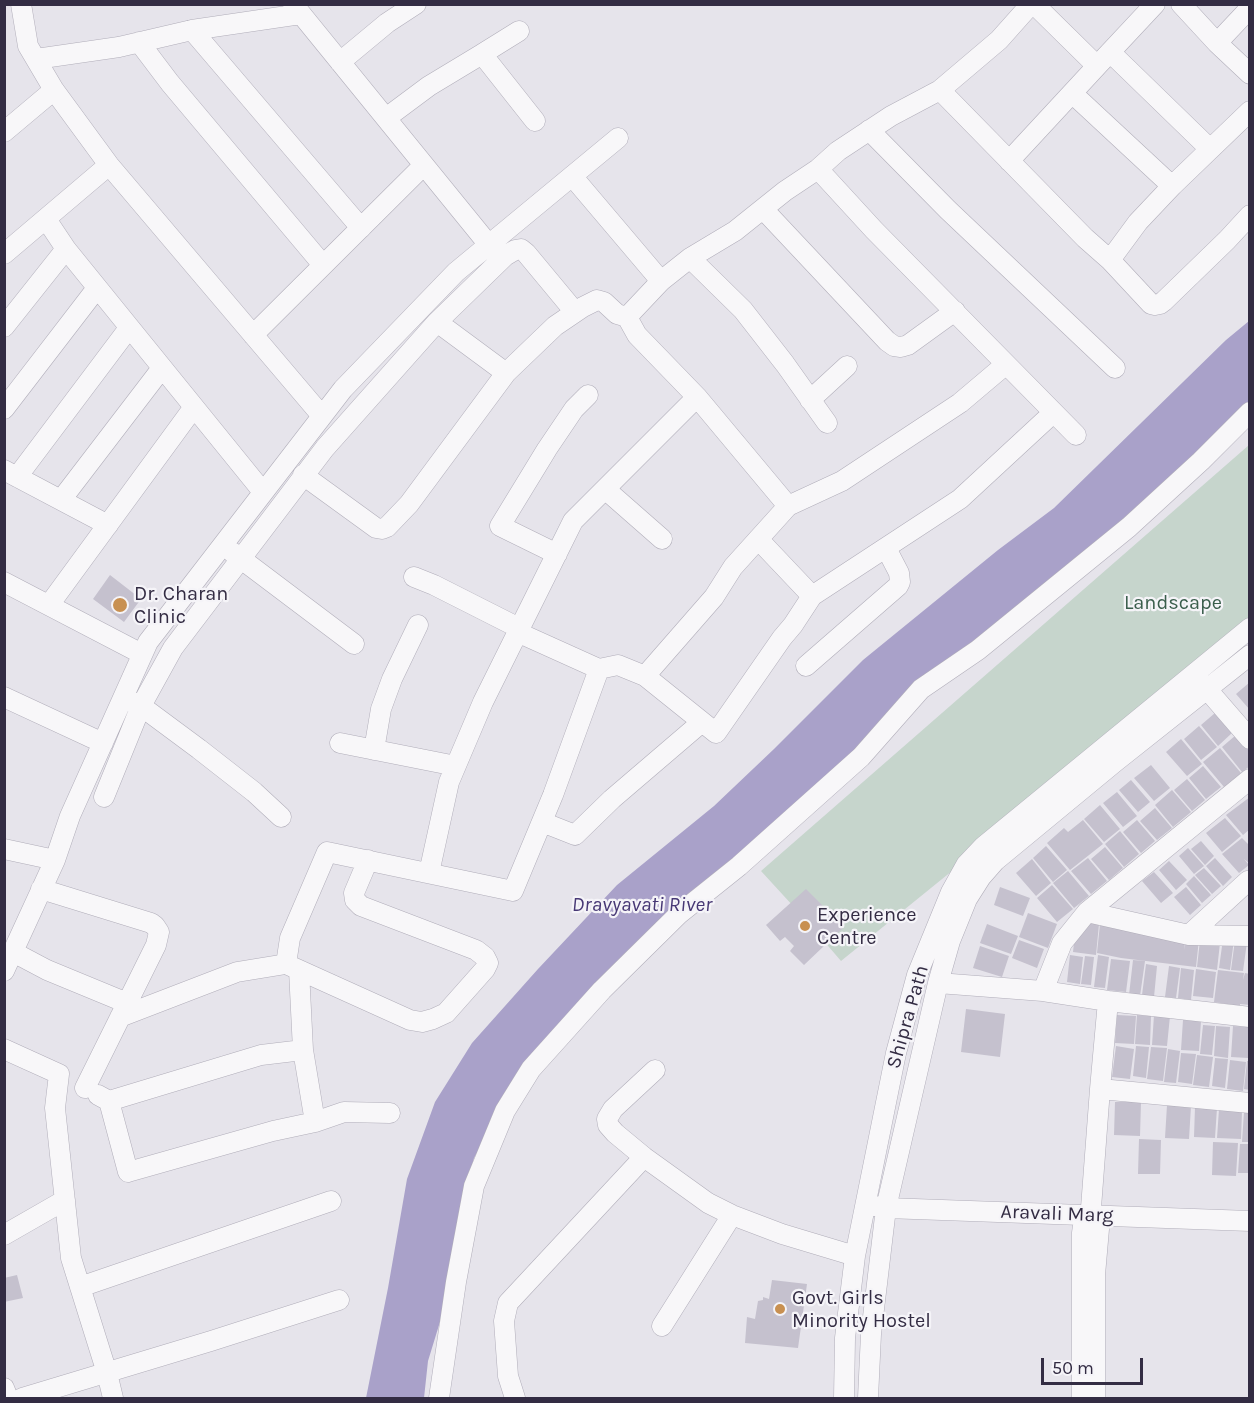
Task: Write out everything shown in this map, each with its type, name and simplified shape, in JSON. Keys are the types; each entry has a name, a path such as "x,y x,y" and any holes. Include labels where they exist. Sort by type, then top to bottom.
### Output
{"street":[{"path":"21,4 28,46 54,90 109,165 322,416"},
{"path":"627,317 661,281 690,258 735,231 785,191 818,169 838,151 869,130 940,90 999,40 1033,4 1104,59 1210,149"},
{"path":"1009,161 1155,4"},
{"path":"1181,4 1250,74"},
{"path":"340,62 405,8"},
{"path":"1217,43 1250,8"},
{"path":"36,59 119,47 297,9 489,245"},
{"path":"192,30 361,228"},
{"path":"386,118 429,86 519,31"},
{"path":"139,42 170,83 323,265"},
{"path":"482,54 536,121"},
{"path":"4,132 54,90"},
{"path":"940,90 1085,238 1155,305 1160,304 1250,215"},
{"path":"1073,94 1172,186"},
{"path":"1110,260 1138,222 1250,111"},
{"path":"869,130 948,210 1115,368"},
{"path":"4,971 55,860 70,816 148,642 343,389 453,275 618,138"},
{"path":"4,254 109,165"},
{"path":"253,335 424,165"},
{"path":"818,169 874,230 1076,435"},
{"path":"572,176 661,281"},
{"path":"763,209 894,346 908,345 955,311"},
{"path":"46,219 66,249 263,492"},
{"path":"4,327 66,249"},
{"path":"104,797 141,706 173,648 303,475 350,418 437,322 505,256 521,249 575,312"},
{"path":"690,258 742,310 785,364 827,423"},
{"path":"453,275 469,291"},
{"path":"4,409 97,288"},
{"path":"303,475 376,528 387,527 409,504 506,373 555,326 597,300 604,302 617,314 627,317 637,335 697,397 788,506"},
{"path":"437,322 506,373"},
{"path":"108,525 11,473 129,328"},
{"path":"645,676 714,597 733,567 788,506 842,481 960,404 1005,365"},
{"path":"810,400 847,366"},
{"path":"61,500 162,368"},
{"path":"557,554 500,526 547,449 574,409 588,395"},
{"path":"429,873 449,782 483,702 573,521 697,397"},
{"path":"49,605 194,407"},
{"path":"414,578 434,585 518,630 599,669 618,665 645,676 716,733 812,596 960,499 1053,412"},
{"path":"439,1398 456,1282 474,1186 505,1111 531,1069 602,990 679,914 739,866 861,758 921,689 978,650 1129,527 1250,412"},
{"path":"605,489 662,538"},
{"path":"758,539 812,596"},
{"path":"223,544 354,644"},
{"path":"806,666 898,586 899,573 886,548"},
{"path":"4,582 142,654"},
{"path":"374,750 381,709 392,679 418,625"},
{"name":"Shipra Path","path":"844,1398 845,1338 855,1256 896,1053 917,975 951,892 966,865 984,846 1250,628"},
{"name":"Shipra Path","path":"868,1398 871,1334 886,1208 938,983 950,941 967,899 995,861 1114,762 1250,656"},
{"path":"315,1122 303,1050 290,938 327,852 513,891 553,795 599,669"},
{"path":"1193,674 1250,739"},
{"path":"123,698 141,706 199,749 254,792 281,817"},
{"path":"6,702 103,743"},
{"path":"542,822 575,835 612,799 702,722"},
{"path":"340,743 456,765"},
{"path":"1043,991 1062,943 1087,912 1250,779"},
{"path":"4,849 55,860"},
{"path":"13,952 123,1010 237,972 292,967 410,1020 422,1022 433,1019 446,1012 488,963 485,957 476,950 361,906 355,900 354,893 368,860"},
{"path":"1189,934 1249,881"},
{"path":"41,889 151,923 159,932 156,945 85,1088"},
{"path":"1087,912 1189,934 1250,936"},
{"path":"938,983 1043,991 1108,1001 1250,1017"},
{"path":"1095,1398 1095,1275 1099,1230 1091,1218 1108,1001"},
{"path":"4,1048 109,1101 261,1055 303,1050"},
{"path":"655,1070 613,1109 607,1119 608,1125 615,1133 708,1203 782,1234 855,1256"},
{"path":"59,1074 55,1108 71,1258 113,1398"},
{"path":"1100,1089 1250,1103"},
{"path":"109,1101 128,1172 273,1131 315,1122 344,1112 390,1113"},
{"path":"515,1398 508,1376 504,1321 508,1303 645,1157"},
{"path":"4,1235 65,1200"},
{"path":"80,1287 331,1201"},
{"name":"Aravali Marg","path":"865,1205 1091,1218 1250,1221"},
{"path":"662,1326 732,1215"},
{"path":"1082,1398 1082,1233 1083,1226 1091,1218"},
{"path":"22,1398 211,1341 339,1299"},
{"path":"4,1388 8,1398"}],"green space":[{"name":"Landscape","path":"1249,445 1249,630 841,961 761,871"}],"water":[{"name":"Dravyavati River","path":"1249,321 1249,406 1085,559 975,643 779,827 513,1088 474,1158 463,1202 443,1312 428,1361 424,1398 366,1398 407,1179 435,1102 472,1043 617,885 714,806 863,660 998,550 1054,508 1226,340"}],"building":[{"path":"110,575 141,599 124,622 93,599"},
{"path":"1250,682 1250,710 1236,694"},
{"path":"1215,713 1232,733 1218,746 1201,725"},
{"path":"1199,726 1217,747 1201,760 1184,739"},
{"path":"1236,735 1250,751 1250,766 1242,772 1222,747"},
{"path":"1181,739 1202,764 1187,776 1166,752"},
{"path":"1220,748 1241,773 1224,787 1203,762"},
{"path":"1151,765 1170,788 1154,801 1134,778"},
{"path":"1203,766 1221,787 1206,799 1189,778"},
{"path":"1187,779 1205,800 1192,811 1174,790"},
{"path":"1131,780 1150,802 1138,812 1119,790"},
{"path":"1172,790 1191,812 1173,827 1155,805"},
{"path":"1117,792 1137,816 1123,827 1103,803"},
{"path":"1250,797 1250,829 1243,835 1226,815"},
{"path":"1100,805 1120,829 1104,842 1084,819"},
{"path":"1155,808 1172,828 1157,840 1140,821"},
{"path":"1225,818 1241,836 1222,852 1206,833"},
{"path":"1083,820 1103,844 1070,870 1047,843 1064,828 1068,832"},
{"path":"1137,820 1155,841 1141,853 1123,832"},
{"path":"1120,831 1139,854 1124,867 1105,844"},
{"path":"1242,838 1250,846 1250,864 1244,859 1249,865 1239,873 1222,854"},
{"path":"1201,841 1214,856 1205,865 1191,849"},
{"path":"1046,846 1067,870 1053,882 1033,858"},
{"path":"1105,847 1123,868 1109,880 1091,859"},
{"path":"1188,848 1204,866 1194,874 1179,856"},
{"path":"1088,858 1107,881 1091,894 1071,871"},
{"path":"1215,858 1232,877 1223,886 1206,866"},
{"path":"1032,859 1051,883 1036,896 1016,873"},
{"path":"1169,861 1187,880 1176,890 1159,870"},
{"path":"1204,868 1221,886 1212,894 1195,875"},
{"path":"1068,871 1089,896 1074,908 1053,883"},
{"path":"1154,872 1173,893 1161,903 1142,881"},
{"path":"1194,876 1211,895 1202,903 1186,884"},
{"path":"1052,885 1073,909 1057,922 1037,898"},
{"path":"1000,887 1030,898 1023,916 994,905"},
{"path":"1186,887 1201,905 1190,915 1174,897"},
{"name":"Experience Centre","path":"806,889 844,927 804,965 790,951 794,946 785,937 780,941 766,925"},
{"path":"1028,913 1057,924 1048,948 1019,937"},
{"path":"1089,922 1099,924 1096,955 1073,952 1074,943"},
{"path":"987,924 1018,936 1011,954 980,943"},
{"path":"1100,924 1186,937 1184,950 1187,937 1199,939 1196,967 1097,953"},
{"path":"1223,939 1234,940 1230,970 1219,968"},
{"path":"1019,940 1044,949 1037,968 1012,958"},
{"path":"1200,940 1220,943 1217,970 1197,967"},
{"path":"1235,940 1247,942 1243,971 1231,970"},
{"path":"980,946 1009,956 1002,977 973,968"},
{"path":"1070,955 1083,957 1080,984 1067,982"},
{"path":"1098,955 1109,957 1105,988 1094,987"},
{"path":"1085,956 1094,957 1091,985 1081,984"},
{"path":"1111,959 1130,961 1126,992 1107,990"},
{"path":"1133,960 1145,961 1140,996 1129,995"},
{"path":"1146,964 1157,966 1154,997 1142,995"},
{"path":"1169,966 1180,968 1176,998 1165,997"},
{"path":"1181,968 1194,970 1191,1000 1178,998"},
{"path":"1196,969 1216,972 1213,998 1193,996"},
{"path":"1218,970 1244,973 1243,980 1245,973 1250,974 1250,1005 1240,1004 1240,1006 1214,1002"},
{"path":"966,1009 1005,1014 1000,1057 961,1052"},
{"path":"1117,1015 1136,1016 1134,1044 1115,1043"},
{"path":"1137,1015 1151,1016 1150,1045 1135,1044"},
{"path":"1154,1015 1170,1016 1167,1046 1152,1045"},
{"path":"1183,1020 1201,1021 1199,1051 1181,1050"},
{"path":"1203,1025 1215,1026 1212,1055 1200,1054"},
{"path":"1216,1026 1230,1027 1228,1058 1214,1056"},
{"path":"1233,1026 1250,1027 1248,1058 1231,1057"},
{"path":"1116,1046 1134,1049 1130,1079 1112,1077"},
{"path":"1136,1046 1149,1047 1146,1078 1133,1076"},
{"path":"1151,1047 1167,1048 1163,1081 1147,1079"},
{"path":"1168,1049 1180,1051 1176,1083 1164,1082"},
{"path":"1181,1053 1196,1054 1192,1084 1178,1082"},
{"path":"1197,1055 1213,1057 1209,1087 1193,1085"},
{"path":"1215,1058 1228,1059 1225,1088 1212,1086"},
{"path":"1230,1060 1246,1062 1243,1091 1227,1089"},
{"path":"1247,1061 1250,1061 1250,1090 1244,1089"},
{"path":"1115,1102 1141,1102 1140,1136 1114,1135"},
{"path":"1167,1105 1191,1106 1189,1139 1165,1138"},
{"path":"1195,1107 1217,1108 1215,1138 1194,1137"},
{"path":"1219,1109 1242,1111 1241,1139 1217,1138"},
{"path":"1244,1112 1250,1112 1250,1142 1242,1142"},
{"path":"1139,1139 1161,1140 1160,1174 1138,1174"},
{"path":"1213,1142 1238,1143 1236,1176 1212,1175"},
{"path":"1240,1144 1250,1144 1250,1173 1238,1173"},
{"path":"17,1275 23,1298 4,1302 4,1278"},
{"name":"Govt. Girls Minority Hostel","path":"772,1280 807,1284 798,1348 745,1343 747,1317 755,1319 758,1301 763,1300 763,1297 769,1299"}],"place":[{"name":"Dr. Charan Clinic","path":"120,605"},
{"name":"Experience Centre","path":"805,926"},
{"name":"Govt. Girls Minority Hostel","path":"780,1309"}]}
